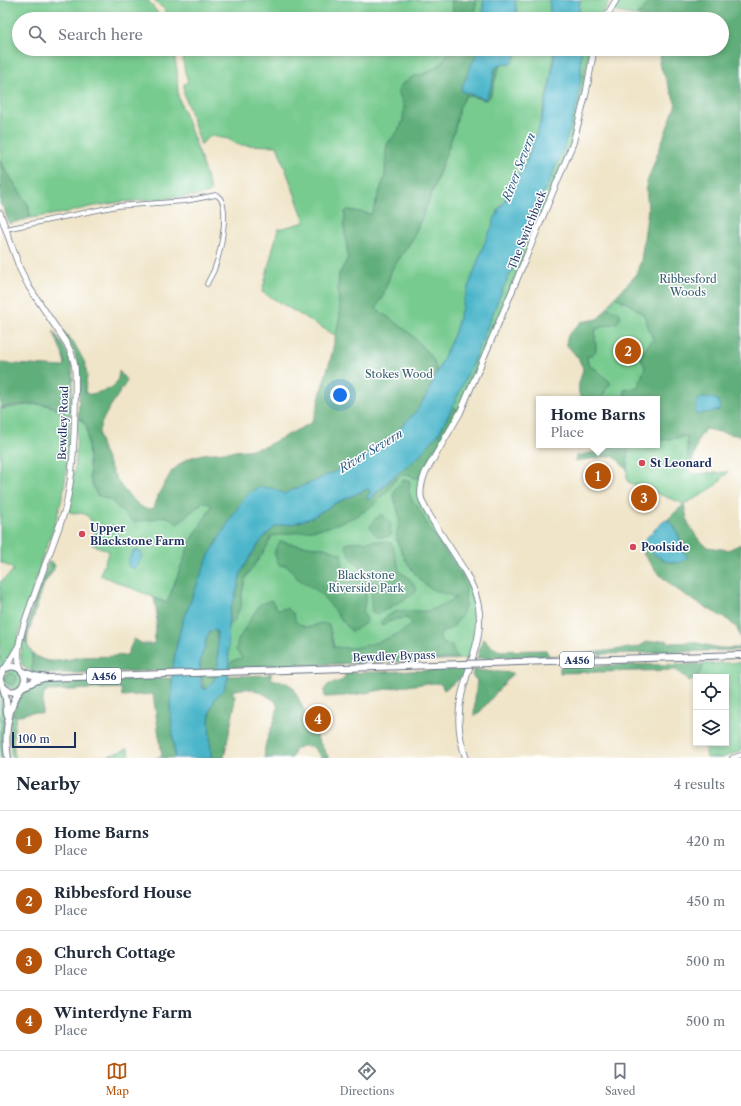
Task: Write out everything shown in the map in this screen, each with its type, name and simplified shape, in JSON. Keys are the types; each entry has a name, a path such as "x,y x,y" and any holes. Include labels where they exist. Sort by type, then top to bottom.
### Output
{"highway":[{"name":"Bewdley Bypass","path":"21,670 34,676 47,678 741,655"},
{"name":"A456","path":"4,669 12,666 21,670"},
{"path":"4,669 2,672 1,682 5,692 7,704 8,719 6,738 8,758"},
{"path":"8,719 14,701 25,680 25,676 21,670"},
{"name":"Bewdley Bypass","path":"21,688 33,682 47,678"},
{"name":"A456","path":"1,682 5,689 12,692 21,688"}],"main road":[{"path":"609,12 616,0"},
{"name":"The Switchback","path":"466,758 461,740 459,712 463,690 479,635 480,618 478,603 467,575 423,504 421,498 421,487 425,473 460,413 573,143 586,93 593,56"},
{"name":"Bewdley Road","path":"0,213 20,268 29,287 69,349 74,361 75,379 75,422 71,472 66,503 19,645 4,669"},
{"name":"Bewdley Road","path":"19,645 19,661 21,670"}],"street":[{"path":"6,228 117,206 186,201 216,195 219,196 222,201 224,224 218,257 214,270 207,284"},
{"path":"732,758 741,755"}],"green space":[{"path":"0,0 148,0 157,12 12,12 12,56 174,56 177,70 178,96 211,191 209,193 197,196 121,202 30,218 29,206 0,161"},
{"path":"154,0 451,0 454,12 166,12"},
{"path":"451,0 476,0 475,12 454,12"},
{"path":"476,0 484,0 484,12 475,12"},
{"path":"515,0 549,0 550,12 517,12"},
{"path":"580,0 610,0 604,12 579,12"},
{"path":"620,0 651,0 640,12 613,11"},
{"name":"Ribbesford Woods","path":"651,0 741,0 741,433 740,436 705,429 698,440 692,464 688,467 687,436 660,440 660,396 625,396 624,390 638,388 645,367 640,356 653,339 644,315 631,305 615,297 635,276 641,261 648,209 646,185 676,104 659,63 660,56 729,56 729,12 640,12"},
{"path":"182,56 446,56 440,65 424,74 419,75 399,92 404,106 403,121 398,131 388,143 386,150 385,176 373,211 371,214 348,210 345,212 348,258 339,274 338,291 340,316 336,336 262,292 278,229 305,222 277,146 239,145 228,139 211,136 201,145 184,94 184,84 188,82"},
{"name":"Stokes Wood","path":"446,56 476,56 463,84 462,90 492,84 495,68 500,64 490,97 486,100 466,95 460,106 454,132 428,203 412,240 392,269 383,296 376,308 411,334 433,359 437,373 428,393 418,409 398,431 370,455 284,495 248,495 208,557 182,623 173,670 45,674 32,672 32,653 44,660 57,661 83,657 127,655 134,639 143,644 154,644 157,615 154,598 167,603 190,543 212,506 204,501 177,524 172,519 165,516 134,522 112,501 97,495 90,479 87,427 82,420 78,419 79,387 77,362 75,355 57,325 73,341 85,363 87,376 85,391 87,394 104,391 114,386 119,371 127,381 103,420 99,432 108,462 116,479 126,492 145,509 154,508 159,493 172,471 185,460 203,454 264,447 311,423 316,412 330,361 340,316 338,291 339,274 348,258 344,227 345,212 348,210 371,214 373,211 385,176 386,150 388,143 398,131 403,121 404,106 398,92 401,85 414,76 424,74 440,65"},
{"path":"515,56 554,56 550,81 540,123 523,168 493,221 493,225 483,247 465,297 455,332 437,373 433,359 376,308 383,296 392,269 412,240 428,203 454,132 460,106 466,95 486,100 490,97 500,64 511,64"},
{"name":"Blackstone Riverside Park","path":"581,56 588,56 578,117 571,142 461,408 420,478 425,511 470,586 477,610 477,634 471,659 228,668 228,624 230,610 258,544 439,433 476,355 503,288 518,259 537,202 548,184 564,147 577,103 581,75"},
{"path":"0,161 29,206 30,218 9,224 4,209 0,204"},
{"path":"615,297 631,305 644,315 653,339 640,356 645,367 638,388 624,390 625,396 603,396 597,370 588,365 587,356 592,355 596,351 596,329 605,326 612,309 607,308"},
{"path":"607,308 618,311 621,316 617,323 596,329 596,351 592,355 587,356 588,365 597,370 611,383 606,389 603,396 580,396 578,387 583,368 578,358 566,344 568,335 581,322 598,319"},
{"path":"53,330 68,354 72,368 73,385 70,417 54,407 42,404 27,404 0,408 0,363 62,367 65,364"},
{"path":"35,404 50,406 70,417 65,482 57,517 41,560 16,644 0,671 0,582 13,571 12,568 0,562 0,409"},
{"path":"453,406 459,411 420,478 414,478 410,475 403,474 395,480 375,504 359,515 347,520 325,528 272,536 265,550 246,577 241,598 242,603 234,622 228,624 230,610 241,573 258,544 264,537 275,527 292,524 311,518 336,503 367,489 369,490 371,499 439,433"},
{"path":"78,419 82,420 87,427 90,479 97,495 112,501 123,513 150,520 165,516 172,519 177,524 204,501 212,506 190,543 167,603 100,575 109,551 91,544 95,529 87,516 81,513 73,513 68,511 75,466"},
{"path":"687,436 688,469 692,474 728,472 715,486 684,504 628,482 628,463 618,448 660,448 660,440"},
{"path":"628,448 627,470 613,456 574,461 577,456 600,451 602,449"},
{"path":"403,480 409,480 411,499 417,505 429,528 461,576 466,588 463,613 453,627 440,634 440,640 446,645 452,645 454,653 458,659 228,668 231,662 242,658 236,650 238,640 259,605 271,600 278,610 286,608 293,613 296,622 305,627 311,627 321,623 329,625 334,647 350,648 364,646 383,640 408,628 412,623 407,618 396,619 382,625 380,623 398,611 430,610 456,598 433,590 425,584 410,567 399,547 397,534 399,519 394,493 395,489"},
{"path":"684,504 688,523 696,536 707,547 728,550 741,544 741,640 737,628 728,620 696,602 672,586 657,572 644,555 643,547 665,561 676,563 686,555 681,549 676,530 667,520"},
{"path":"382,514 390,522 391,535 384,538 376,535 370,527 374,520"},
{"path":"281,541 291,544 325,548 341,554 343,567 347,574 366,581 366,596 363,613 367,619 367,622 351,631 327,601 315,589 298,579 288,566 279,565 275,550"},
{"path":"350,542 390,542 393,547 400,572 408,577 417,589 414,594 378,614 372,612 372,582 362,568 352,559 345,545"},
{"path":"48,563 53,563 44,580 26,636 26,643 32,653 32,672 25,668 22,664 22,644 35,599"},
{"path":"53,563 55,566 44,584 28,635 27,645 27,629 30,617 39,592"},
{"path":"214,630 217,632 218,664 213,683 207,689 203,689 200,665 202,654 210,631"},
{"path":"483,638 492,647 500,651 546,650 549,656 477,658"},
{"path":"666,640 670,643 694,642 720,648 738,648 741,644 741,650 575,655 638,647 647,642"},
{"path":"741,662 741,751 722,758 707,758 705,746 729,746 729,674 699,674 704,664"},
{"path":"704,664 699,674 693,674 693,679 689,681 676,670 560,673 560,667"},
{"path":"13,669 20,672 23,679 20,686 13,689 6,686 3,679 6,672"},
{"path":"466,669 465,675 444,690 441,684 431,683 403,686 347,696 325,697 325,688 329,684 343,680 346,673"},
{"path":"473,670 513,673 479,713 474,716 477,680 472,676"},
{"path":"9,673 13,673 17,679 13,685 9,685 5,681 5,677"},
{"path":"269,673 271,673 271,679 285,682 293,687 318,740 329,758 322,758 312,746 302,746 294,750 292,758 265,758 265,746 276,717 277,704 266,695 256,690 239,689 232,692 235,695 234,709 224,758 211,758 209,720 211,708 216,697 224,689 228,676 269,675"},
{"path":"172,678 170,704 175,758 156,758 162,756 153,694 122,696 121,688 45,691 42,714 32,712 17,716 12,714 22,694 30,687 41,682"},
{"path":"0,687 4,702 4,736 6,758 0,758"},
{"path":"12,714 17,716 13,737 15,758 12,758 10,747"},
{"path":"128,749 130,758 101,758"}],"water":[{"path":"484,0 515,0 517,12 484,12"},
{"path":"549,0 580,0 579,12 550,12"},
{"path":"476,56 515,56 511,64 500,64 495,68 492,84 486,99 461,91"},
{"path":"554,56 581,56 581,75 578,101 564,147 548,184 537,202 518,259 503,288 476,355 439,433 417,458 391,479 370,499 366,498 370,493 367,489 336,503 311,518 292,524 275,527 264,537 251,555 241,573 230,610 228,624 228,679 224,689 216,697 211,708 209,720 211,758 175,758 170,704 172,673 176,648 182,623 208,557 238,508 251,492 257,488 264,487 275,489 284,494 370,455 398,431 418,409 428,393 455,332 465,297 483,247 493,225 493,221 523,168 531,149 547,99","holes":["214,630 217,632 218,655 215,677 207,689 203,689 201,685 200,665 202,654 206,639 210,631"]},
{"path":"703,398 717,399 720,410 695,414 697,400"},
{"path":"667,520 674,526 679,537 680,549 688,557 680,563 665,561 642,546 648,536"},
{"path":"136,550 142,553 136,568 132,568 128,566 128,561 130,556"}],"place":[{"name":"Ribbesford House","path":"628,351"},
{"name":"St Leonard","path":"642,463"},
{"name":"Home Barns","path":"598,476"},
{"name":"Church Cottage","path":"644,498"},
{"name":"Upper Blackstone Farm","path":"82,534"},
{"name":"Poolside","path":"633,547"},
{"name":"Winterdyne Farm","path":"318,719"}],"water label":[{"name":"River Severn","path":"519,167"},
{"name":"River Severn","path":"371,451"}]}
